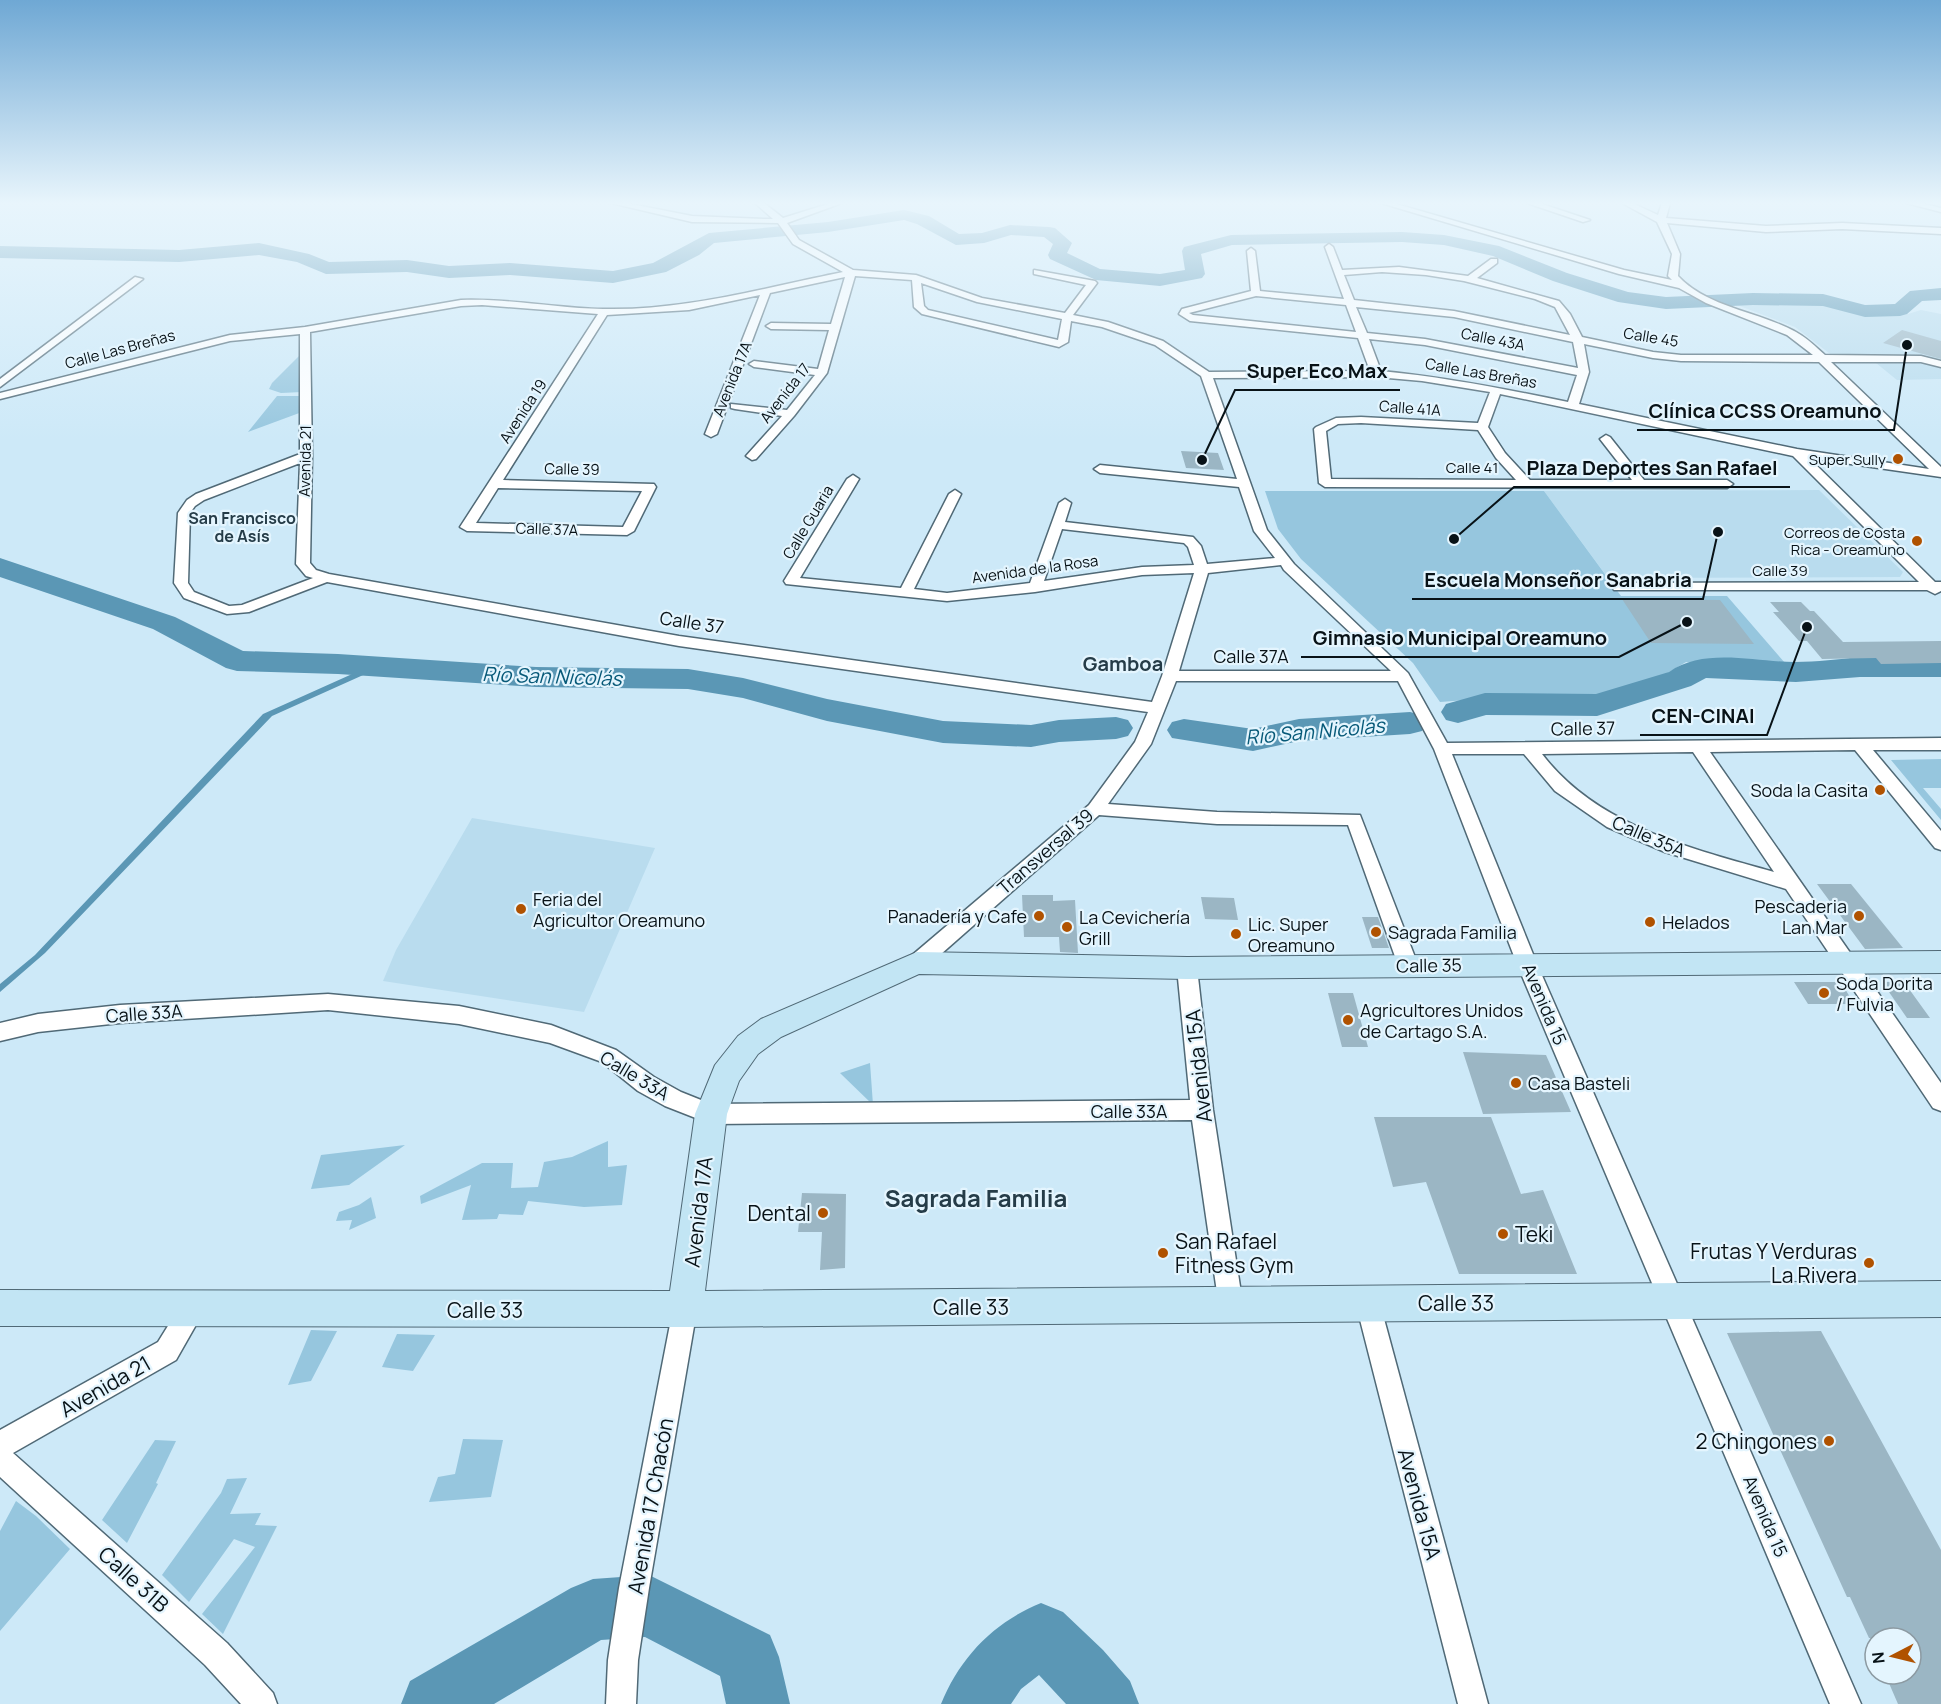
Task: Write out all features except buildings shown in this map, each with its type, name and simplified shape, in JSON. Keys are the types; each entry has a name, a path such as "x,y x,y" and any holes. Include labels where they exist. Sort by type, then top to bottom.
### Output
{"main road":[{"name":"Calle 35","path":"916,963 1187,968 1941,962"},
{"name":"Transversal 39","path":"711,1114 726,1074 748,1045 771,1028 916,963"},
{"name":"Avenida 17A","path":"686,1309 711,1114"},
{"name":"Calle 33","path":"0,1308 686,1309 1941,1299"}],"street":[{"path":"0,384 133,283"},
{"name":"Calle Las Breñas","path":"0,396 122,367 210,342 305,330 461,303 482,302 604,312 689,307 806,283"},
{"name":"Avenida 17","path":"752,456 790,414 822,373 848,283"},
{"path":"916,283 921,310 1059,344 1063,342 1067,317 1092,283 1089,283"},
{"name":"Calle Las Breñas","path":"929,283 972,298 1104,324 1159,343 1206,375 1377,374 1422,378 1496,390 1797,453 1941,474"},
{"path":"1255,283 1256,293"},
{"path":"1341,283 1377,374"},
{"path":"1482,283 1556,303 1565,313 1585,356 1584,372 1572,407"},
{"path":"1669,283 1680,285 1697,295 1791,333 1825,360 1921,457 1941,474"},
{"name":"Avenida 17A","path":"711,434 766,291"},
{"name":"Calle 45","path":"1184,314 1185,311 1256,293 1454,314 1653,355 1681,358 1921,359 1941,364"},
{"name":"Avenida 19","path":"467,527 604,312"},
{"name":"Calle 43A","path":"1184,314 1190,318 1470,349 1584,372"},
{"path":"771,326 834,327"},
{"name":"Avenida 21","path":"305,330 306,456 303,564 311,573 326,579"},
{"path":"754,364 822,373"},
{"name":"Avenida 15","path":"1206,375 1261,531 1283,561 1391,662 1403,676 1442,749 1527,964 1846,1704"},
{"path":"1496,390 1482,428 1500,455 1526,483"},
{"path":"735,406 790,414"},
{"name":"Calle 41A","path":"1325,483 1320,429 1336,421 1361,420 1482,428"},
{"path":"1606,440 1641,484"},
{"path":"1797,453 1938,589"},
{"path":"306,456 200,497 191,503 184,513 181,583 189,595 227,610 244,609 326,579"},
{"path":"1921,457 1941,463"},
{"path":"1100,469 1245,484"},
{"name":"Calle Guaria","path":"791,581 853,479"},
{"name":"Calle 41","path":"1325,483 1727,484"},
{"name":"Calle 39","path":"494,484 650,487 627,531"},
{"path":"906,592 955,495"},
{"path":"1035,588 1065,502"},
{"path":"1057,525 1188,540 1194,546 1202,569"},
{"name":"Calle 37A","path":"467,527 627,531"},
{"name":"Avenida de la Rosa","path":"791,581 947,597 1035,588 1142,571 1202,569 1283,561"},
{"name":"Transversal 39","path":"916,963 1095,809 1143,744 1170,676 1202,569"},
{"name":"Calle 37","path":"326,579 679,641 1158,708"},
{"name":"Calle 39","path":"1619,587 1938,589"},
{"name":"Calle 37A","path":"1170,676 1403,676"},
{"name":"Calle 37","path":"1442,749 1941,744"},
{"path":"1860,745 1941,843"},
{"path":"1698,747 1941,1101"},
{"name":"Calle 35A","path":"1528,748 1560,786 1604,817 1651,839 1792,884"},
{"path":"1095,809 1217,818 1354,819 1408,965"},
{"name":"Avenida 15A","path":"1187,968 1202,1110 1231,1306"},
{"name":"Calle 33A","path":"0,1032 38,1023 120,1014 328,1002 459,1015 551,1034 609,1056 646,1084 673,1099 711,1114 1202,1110"},
{"name":"Avenida 15A","path":"1368,1304 1473,1704"},
{"name":"Avenida 21","path":"0,1445 167,1350 193,1309"},
{"name":"Avenida 17 Chacón","path":"621,1704 623,1660 634,1588 686,1309"},
{"name":"Calle 31B","path":"0,1459 216,1654 262,1704"}],"shaded area":[{"path":"1737,305 1821,305 1857,313 1908,314 1921,310 1941,314 1941,379 1897,380 1876,363 1842,363 1795,327"},
{"path":"302,353 302,392 281,393 269,389 272,383"},
{"path":"277,396 302,396 302,412 248,432"},
{"path":"1819,490 1903,572 1900,577 1608,578 1544,491"},
{"path":"1265,491 1544,491 1621,596 1727,596 1785,663 1686,662 1649,684 1593,697 1507,697 1440,702 1413,663 1301,559 1278,529"},
{"path":"370,666 381,667 272,716 45,953 0,992 0,984 35,955 263,714"},
{"path":"1941,759 1941,788 1923,788 1941,809 1941,820 1891,760"},
{"path":"472,818 655,848 584,1012 383,981 396,950"},
{"path":"870,1063 873,1105 840,1073"},
{"path":"608,1141 608,1167 627,1165 622,1205 584,1207 528,1201 523,1215 499,1214 497,1219 462,1220 471,1185 421,1204 420,1196 482,1163 513,1163 511,1188 538,1187 544,1162 572,1157"},
{"path":"405,1145 349,1185 311,1189 321,1155"},
{"path":"371,1197 376,1218 349,1230 352,1220 336,1221 339,1212 359,1205"},
{"path":"311,1330 337,1331 311,1381 288,1385"},
{"path":"397,1334 435,1335 413,1371 382,1367"},
{"path":"463,1439 503,1440 491,1497 429,1502 438,1477 455,1474"},
{"path":"155,1440 176,1441 156,1483 158,1484 127,1543 102,1520"},
{"path":"247,1478 230,1514 261,1513 255,1525 277,1526 223,1634 202,1614 255,1547 234,1539 189,1602 162,1575 221,1493 227,1479"},
{"path":"16,1501 36,1516 70,1549 0,1631 0,1531"}],"waterway":[{"path":"1577,283 1625,298 1666,303 1753,299 1823,300 1865,311 1900,310 1917,295 1941,294"},
{"name":"Río San Nicolás","path":"0,567 164,623 237,661 338,664 536,677 688,679 743,688 827,710 943,732 1031,736 1059,731 1116,728"},
{"name":"Río San Nicolás","path":"1458,712 1485,704 1597,705 1680,679 1690,672 1706,668 1796,672 1860,667 1941,667"},
{"name":"Río San Nicolás","path":"1184,730 1253,740 1299,730 1410,723"},
{"path":"433,1704 593,1610 649,1606 748,1657 758,1704"},
{"path":"973,1704 999,1667 1041,1634 1081,1672 1107,1704"}],"place":[{"name":"Clínica CCSS Oreamuno","path":"1907,345"},
{"name":"Super Sully","path":"1898,459"},
{"name":"Super Eco Max","path":"1202,460"},
{"name":"Escuela Monseñor Sanabria","path":"1718,532"},
{"name":"Plaza Deportes San Rafael","path":"1454,539"},
{"name":"Correos de Costa Rica - Oreamuno","path":"1917,541"},
{"name":"Gimnasio Municipal Oreamuno","path":"1687,622"},
{"name":"CEN-CINAI","path":"1807,627"},
{"name":"Soda la Casita","path":"1880,790"},
{"name":"Feria del Agricultor Oreamuno","path":"521,909"},
{"name":"Panadería y Cafe","path":"1039,916"},
{"name":"Pescaderia Lan Mar","path":"1859,916"},
{"name":"Helados","path":"1650,922"},
{"name":"La Cevichería Grill","path":"1067,927"},
{"name":"Sagrada Familia","path":"1376,932"},
{"name":"Lic. Super Oreamuno","path":"1236,934"},
{"name":"Soda Dorita / Fulvia","path":"1824,993"},
{"name":"Agricultores Unidos de Cartago S.A.","path":"1348,1020"},
{"name":"Casa Basteli","path":"1516,1083"},
{"name":"Dental","path":"823,1213"},
{"name":"Teki","path":"1503,1234"},
{"name":"San Rafael Fitness Gym","path":"1163,1253"},
{"name":"Frutas Y Verduras La Rivera","path":"1869,1263"},
{"name":"2 Chingones","path":"1829,1441"}],"district":[{"name":"San Francisco de Asís","path":"242,527"},
{"name":"Gamboa","path":"1123,663"},
{"name":"Sagrada Familia","path":"976,1197"}]}
